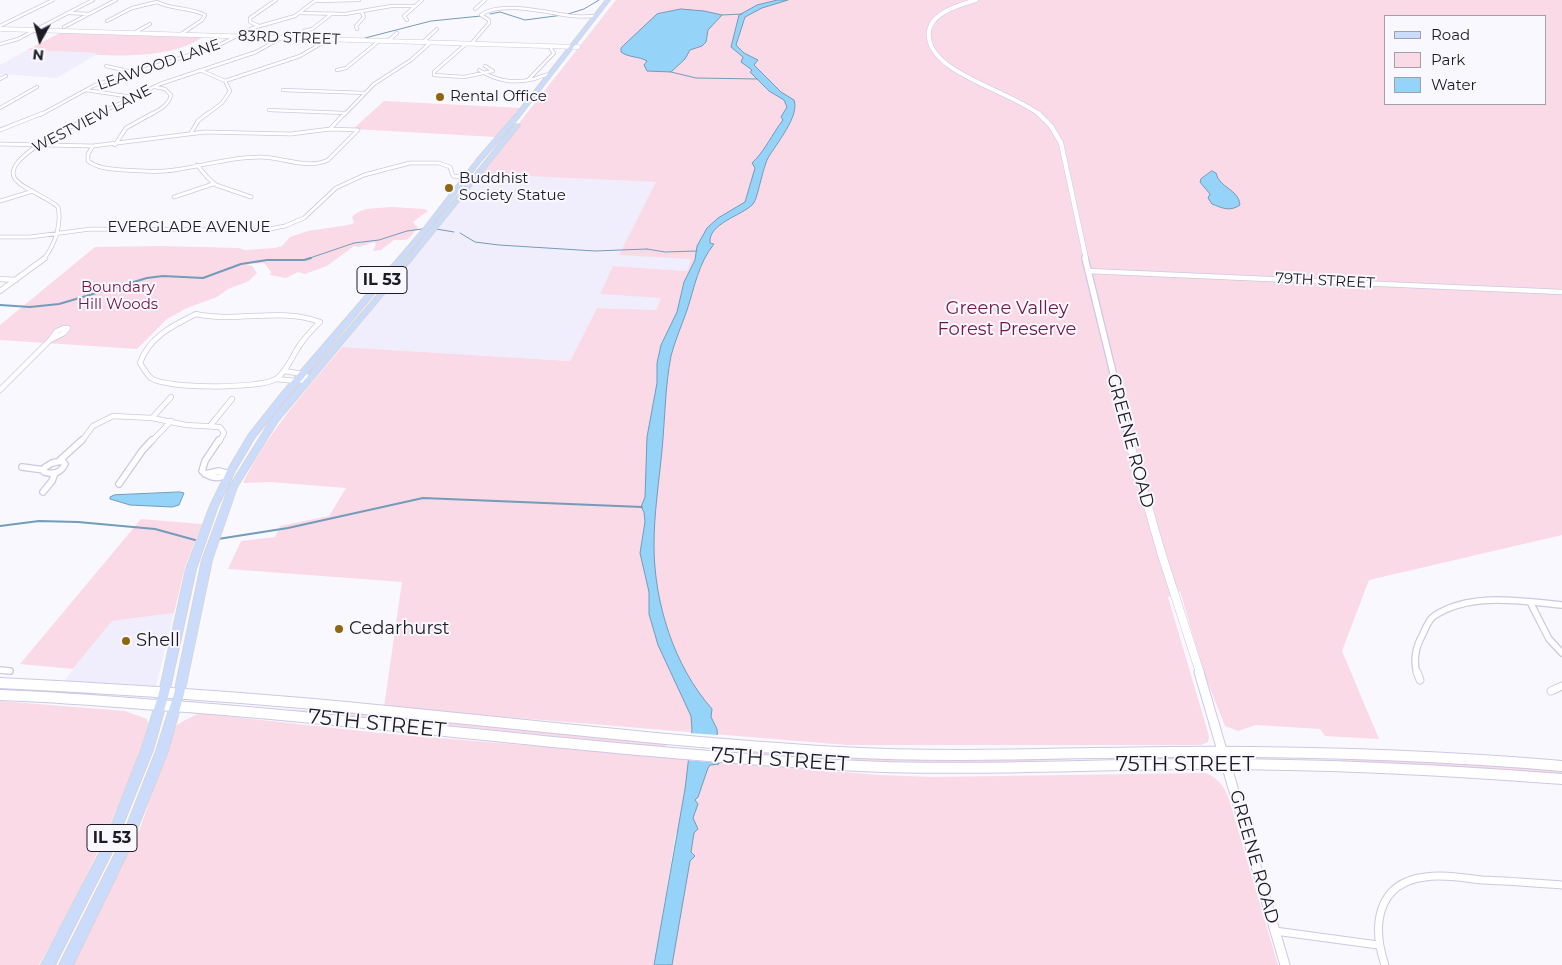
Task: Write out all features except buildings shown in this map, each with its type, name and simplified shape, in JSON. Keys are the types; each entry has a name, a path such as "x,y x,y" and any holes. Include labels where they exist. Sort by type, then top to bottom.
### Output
{"main road":[{"name":"IL 53","path":"469,178 550,74 575,47 608,0"},
{"name":"IL 53","path":"66,965 134,825 162,751 177,700 207,560 233,487 275,420 307,376 614,0"},
{"name":"83RD STREET","path":"0,28 575,47"},
{"name":"IL 53","path":"48,965 95,874 123,812 147,750 162,699 192,569 214,506 229,474 252,436 297,381 307,376"},
{"name":"75TH STREET","path":"0,683 162,699 891,754 1364,753 1562,766"},
{"name":"75TH STREET","path":"0,695 162,699"},
{"name":"75TH STREET","path":"177,700 676,752 828,764 918,768 1227,764 1380,767 1562,779"}],"street":[{"path":"0,28 53,0"},
{"path":"0,44 14,41 94,0"},
{"path":"64,27 116,0"},
{"path":"259,26 250,22 250,18 276,0"},
{"path":"300,13 315,1 359,0"},
{"path":"407,20 404,16 422,0"},
{"path":"475,10 485,0"},
{"name":"GREENE ROAD","path":"976,0 949,10 935,20 928,30 930,45 938,56 952,67 1018,99 1035,110 1051,125 1061,143 1116,395 1138,474 1224,752 1285,965"},
{"path":"106,21 132,8 158,1 164,6 196,11 205,15 202,20 180,35"},
{"path":"527,4 560,11 569,15 596,16"},
{"path":"486,5 481,15 489,20 489,24 469,44 458,50 433,74 449,77 472,76 529,79 542,74 550,74"},
{"path":"300,13 330,15 362,12 391,6 415,6"},
{"path":"356,29 356,26 364,18 362,12"},
{"path":"68,13 90,14"},
{"name":"LEAWOOD LANE","path":"0,130 36,117 85,90 133,72 219,46 259,26 300,13"},
{"path":"304,31 312,29 330,15"},
{"path":"134,33 150,24"},
{"path":"423,42 437,29"},
{"path":"388,41 397,33"},
{"name":"WESTVIEW LANE","path":"0,291 47,256 53,247 60,217 58,207 18,181 13,172 19,159 56,134 133,97 200,70 256,52 281,38"},
{"path":"225,81 306,53 329,39"},
{"path":"337,70 346,68 379,41"},
{"path":"330,129 380,80 415,57 430,43"},
{"path":"529,79 554,53 551,49 552,46"},
{"path":"106,66 133,72"},
{"path":"271,66 280,69"},
{"path":"472,76 493,71 485,66"},
{"path":"191,133 195,123 220,106 228,97 230,89 225,81 200,70"},
{"path":"479,70 492,77"},
{"path":"0,77 6,76"},
{"path":"0,108 37,87"},
{"path":"115,144 120,133 126,127 168,102 171,98 170,93 155,87"},
{"path":"85,90 133,97"},
{"path":"283,90 365,93"},
{"path":"269,110 345,113"},
{"path":"0,144 92,146 216,131 297,134 330,129 358,130 328,160 322,163 256,157 228,159 159,172 106,169 88,161 88,154 92,146"},
{"name":"EVERGLADE AVENUE","path":"0,238 30,237 91,229 266,230 299,221 311,213 338,187 359,177 389,168 414,163 441,163 450,166 453,176 469,178"},
{"path":"197,165 213,184 228,190 248,194 252,197"},
{"path":"174,196 213,184"},
{"path":"0,201 33,190"},
{"name":"79TH STREET","path":"1088,271 1562,292"},
{"path":"0,278 16,280"},
{"path":"196,314 222,318 248,316 296,317 315,319 320,322 302,341 284,371 276,378 262,384 238,387 165,383 152,379 140,363 142,354 168,328 196,314"},
{"path":"0,390 49,340"},
{"path":"284,371 307,376"},
{"path":"276,378 297,381"},
{"path":"152,418 171,397"},
{"path":"210,426 232,399"},
{"path":"44,470 49,464 59,461 80,443 94,426 107,418 119,415 152,418 186,425 220,427 224,433 202,466 204,474 210,477 215,478 229,474"},
{"path":"119,484 142,451 170,421"},
{"path":"22,467 44,470 48,474 55,473 65,466 64,462 59,461"},
{"path":"44,492 52,482 55,473"},
{"path":"1420,680 1416,667 1417,644 1432,617 1461,605 1474,602 1500,600 1562,605"},
{"path":"1530,602 1549,639 1562,653"},
{"path":"0,670 10,671"},
{"path":"1551,690 1562,686"},
{"path":"1385,965 1378,945 1378,919 1384,903 1394,890 1415,879 1437,876 1562,885"},
{"path":"1275,930 1378,945"}],"shaded area":[{"path":"27,50 99,53 57,78 0,74 0,65"},
{"path":"479,174 656,182 691,259 687,271 613,266 661,298 656,310 597,308 570,361 342,347"},
{"path":"174,613 156,686 64,681 112,621"}],"green space":[{"name":"Greene Valley Forest Preserve","path":"616,0 1562,0 1562,535 1369,580 1342,651 1379,739 1325,736 1320,729 1256,725 1238,731 1225,726 1204,673 1180,591 1168,597 1209,736 1208,742 1201,745 847,745 384,707 402,582 228,569 241,541 275,537 280,526 329,516 346,488 270,482 243,483 276,429 301,395 342,347 570,361 597,308 656,310 661,298 600,294 613,266 687,271 691,259 619,255 656,182 479,174"},
{"path":"62,32 204,36 180,48 152,54 95,55 98,53 27,50"},
{"path":"384,101 521,108 495,137 353,129"},
{"name":"Boundary Hill Woods","path":"391,207 424,209 428,211 413,222 418,228 408,239 394,240 381,250 373,251 376,244 374,242 359,247 354,246 327,266 305,274 298,272 286,278 270,275 271,272 264,263 249,264 257,273 249,281 228,289 217,297 187,308 167,319 137,349 0,340 0,325 95,247 162,246 239,248 244,250 275,248 282,246 290,237 308,231 354,223 352,217 360,211"},
{"path":"141,519 202,524 185,567 174,613 112,621 73,669 20,664"},
{"path":"0,701 125,711 147,719 148,723 135,763 101,844 39,965 0,965"},
{"path":"285,709 355,713 667,743 666,747 641,745"},
{"path":"198,714 207,714 380,733 880,775 932,777 1206,773 1220,783 1229,799 1278,965 72,965 141,826 174,727","holes":["676,833 694,833 681,908 662,917"]},
{"path":"734,748 1091,758 1001,762 912,762 733,752"},
{"path":"1397,759 1562,770 1562,775 1327,760"}],"water":[{"path":"778,0 788,0 762,8 745,17 736,45 744,53 758,60 754,65 781,92 794,100 794,114 768,158 753,204 720,225 711,236 710,243 714,244 704,259 698,276 671,356 667,379 654,533 655,567 662,611 677,654 699,692 712,709 711,717 717,729 719,764 710,765 708,768 698,797 695,800 698,804 693,818 698,829 694,833 691,852 695,856 690,861 672,965 654,965 685,789 692,730 691,716 658,645 649,614 649,592 640,553 645,522 644,512 641,507 645,497 647,437 657,383 657,363 661,345 677,312 684,282 695,260 697,246 707,228 718,218 745,202 755,168 752,163 783,120 781,117 787,107 784,100 769,91 750,72 752,70 741,62 743,57 731,47 739,15 757,5"},
{"path":"681,9 722,15 708,30 706,42 702,46 690,50 685,59 671,72 647,71 644,65 647,61 621,52 621,48 657,14"},
{"path":"1212,171 1236,195 1240,205 1229,209 1212,204 1208,198 1210,194 1200,182 1201,179"},
{"path":"184,493 179,505 172,507 130,505 110,499 114,495"}],"pier":[{"path":"689,733 718,735 721,754 720,763 686,760"}],"waterway":[{"path":"568,14 584,9 599,0"},
{"path":"490,14 500,12 525,20 563,15"},
{"path":"722,15 742,14"},
{"path":"365,38 431,21 481,16"},
{"path":"671,72 696,78 757,79"},
{"path":"307,259 354,243 379,240 407,231 422,229"},
{"path":"436,229 454,232"},
{"path":"460,233 475,242 499,245 595,251 647,249 665,252 697,251"},
{"path":"0,305 30,307 59,304 147,278 163,276 203,278 241,264 267,260 304,260 311,258"},
{"path":"218,539 288,528 423,498 642,507"},
{"path":"0,526 39,521 78,522 155,529 195,540"}],"place":[{"name":"Rental Office","path":"440,97"},
{"name":"Buddhist Society Statue","path":"449,188"},
{"name":"Cedarhurst","path":"339,629"},
{"name":"Shell","path":"126,641"}]}
